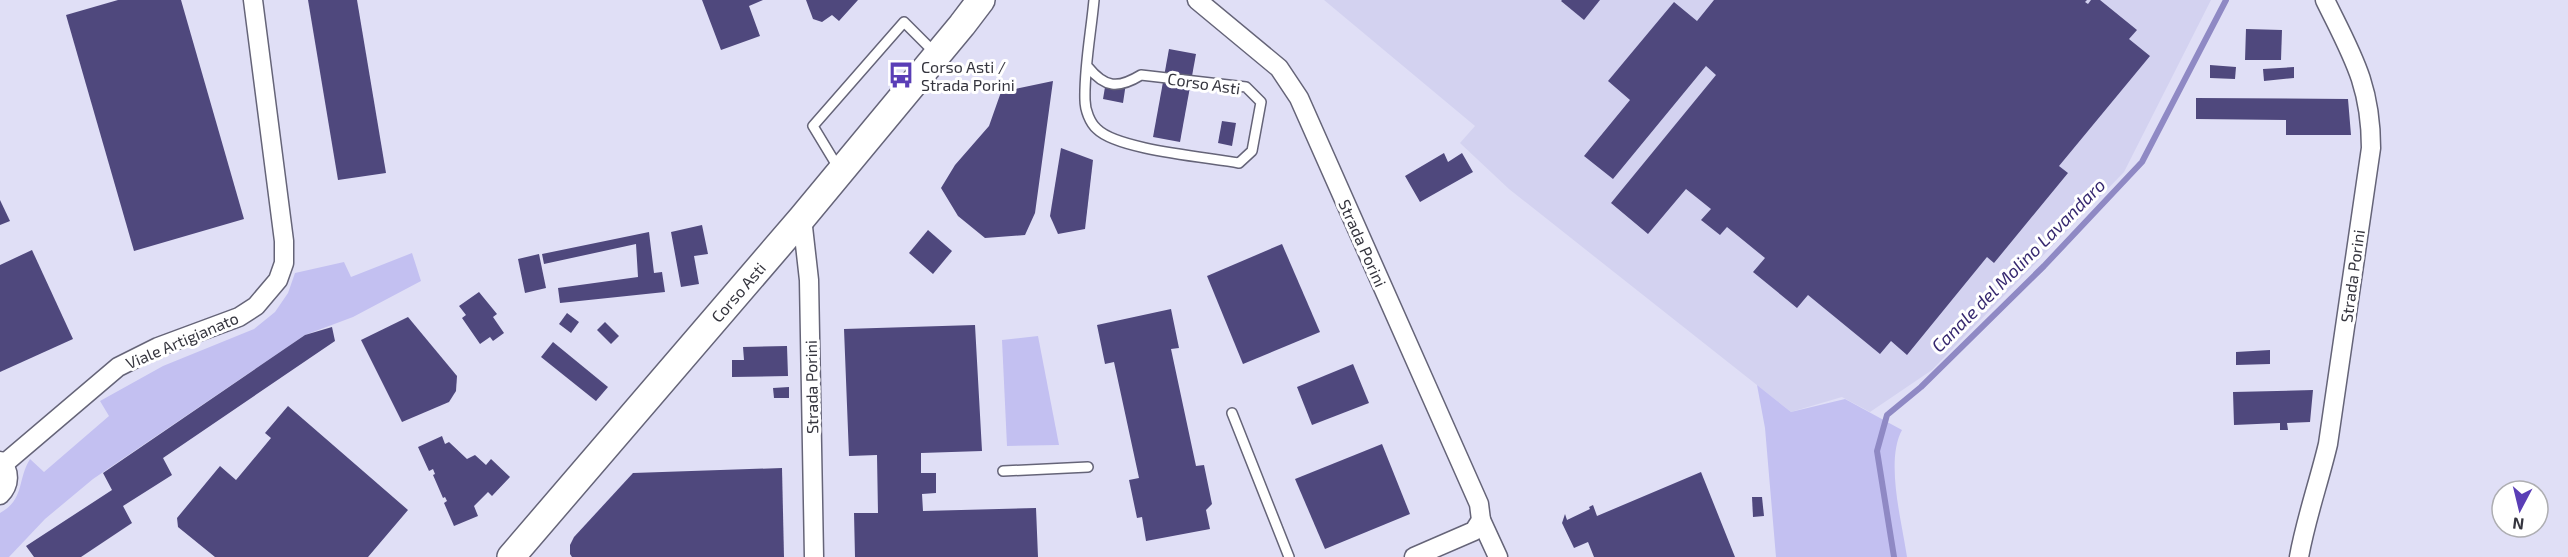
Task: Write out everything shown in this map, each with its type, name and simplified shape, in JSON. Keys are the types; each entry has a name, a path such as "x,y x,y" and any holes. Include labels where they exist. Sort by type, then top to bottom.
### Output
{"main road":[{"name":"Corso Asti","path":"511,557 802,218 962,26 981,0"},
{"name":"Corso Asti","path":"962,26 993,0"}],"street":[{"name":"Viale Artigianato","path":"2,463 118,367 158,347 238,317 256,306 278,280 284,263 284,241 253,0"},
{"name":"Strada Porini","path":"1197,0 1279,68 1299,98 1479,504 1481,520 1498,557"},
{"name":"Strada Porini","path":"2299,557 2306,520 2319,483 2328,444 2371,148 2371,117 2367,94 2358,66 2325,0"},
{"name":"Strada Porini","path":"802,218 809,280 814,557"},
{"path":"0,495 8,483 8,473 2,463"},
{"path":"1414,557 1474,531 1481,520"}],"lane":[{"name":"Corso Asti","path":"1088,67 1103,83 1118,85 1129,83 1141,75 1246,87 1261,102 1252,151 1239,163 1123,143 1097,130 1084,102 1094,0"},
{"path":"841,171 813,126 904,22 937,55"},
{"path":"1232,413 1289,557"},
{"path":"1003,471 1088,467"}],"shaded area":[{"path":"1324,0 2211,0 2124,172 1932,370 1870,412 1842,397 1791,412 1509,189 1460,143 1475,126"},
{"path":"412,253 421,281 353,317 305,335 93,479 45,519 9,557 0,557 0,513 8,508 17,495 30,459 44,472 109,416 100,401 163,366 254,329 275,312 288,293 295,273 344,262 351,277"},
{"path":"1038,336 1059,445 1007,446 1002,340"},
{"path":"1757,385 1791,412 1845,399 1902,430 1897,443 1895,475 1907,557 1776,557 1765,428"}],"building":[{"path":"118,0 181,0 244,219 134,251 66,15"},
{"path":"308,0 357,0 386,173 338,180"},
{"path":"702,0 763,0 749,6 760,36 721,50"},
{"path":"806,0 858,0 839,21 832,15 822,22 813,19"},
{"path":"1562,0 1600,0 1584,20"},
{"path":"1714,0 2087,0 2085,2 2088,4 2091,0 2100,0 2137,30 2129,39 2150,56 2059,166 2068,173 1994,263 1987,257 1907,355 1891,341 1880,354 1808,295 1797,308 1753,272 1765,258 1727,227 1720,235 1701,220 1711,209 1686,189 1648,234 1611,203 1716,75 1706,66 1613,179 1584,156 1630,100 1608,81 1674,2 1697,21"},
{"path":"2246,29 2282,30 2281,60 2245,60"},
{"path":"1169,49 1196,54 1180,142 1153,137"},
{"path":"2210,65 2236,67 2235,79 2210,78"},
{"path":"2294,67 2294,78 2264,81 2263,69"},
{"path":"1053,81 1035,213 1025,235 985,238 958,216 941,188 955,165 989,126 1001,92"},
{"path":"1118,81 1126,83 1123,103 1103,99 1105,87 1116,89"},
{"path":"2196,98 2348,99 2351,135 2286,135 2286,120 2196,119"},
{"path":"1222,121 1236,123 1232,146 1218,143"},
{"path":"1061,148 1093,160 1085,229 1058,234 1050,216"},
{"path":"1444,153 1448,162 1462,153 1473,172 1420,202 1405,176"},
{"path":"0,200 10,221 0,225"},
{"path":"702,225 708,254 694,256 699,284 681,287 671,232"},
{"path":"928,230 952,251 933,274 909,253"},
{"path":"649,232 654,273 662,272 665,292 560,303 558,288 638,277 636,244 544,264 542,254"},
{"path":"1282,244 1320,332 1243,364 1207,276"},
{"path":"32,250 73,339 0,372 0,265"},
{"path":"539,254 546,288 525,293 518,259"},
{"path":"479,292 497,314 493,317 504,333 493,341 490,337 480,344 462,318 466,315 459,306"},
{"path":"1171,309 1179,348 1171,349 1196,466 1204,465 1212,504 1206,510 1210,529 1146,541 1142,517 1137,518 1129,480 1139,478 1114,362 1105,364 1097,325"},
{"path":"567,313 579,322 571,333 559,324"},
{"path":"408,317 457,376 456,391 449,402 402,422 361,340"},
{"path":"605,322 619,336 611,344 597,330"},
{"path":"975,325 982,451 921,453 921,473 936,473 936,493 922,494 923,511 1036,508 1038,557 855,557 854,513 878,513 877,455 849,456 844,329"},
{"path":"332,327 335,341 163,458 172,475 123,506 132,523 81,557 34,557 26,546 112,490 103,473 305,335"},
{"path":"553,342 608,387 596,401 541,357"},
{"path":"787,346 788,376 732,377 732,360 744,360 743,347"},
{"path":"2270,350 2270,364 2236,365 2236,352"},
{"path":"1353,364 1369,403 1312,425 1297,387"},
{"path":"789,387 789,398 774,398 773,388"},
{"path":"2313,390 2310,422 2287,423 2288,430 2280,430 2280,423 2234,425 2233,392"},
{"path":"288,406 408,510 368,557 215,557 178,527 177,518 220,466 236,480 271,438 265,433"},
{"path":"442,436 445,444 449,442 467,459 475,455 486,465 491,459 510,477 492,496 488,492 474,506 478,516 454,526 444,503 447,501 445,497 443,498 433,475 435,474 433,469 429,471 418,447"},
{"path":"1382,444 1410,514 1325,549 1295,479"},
{"path":"782,468 784,557 572,557 570,554 570,545 574,537 633,473"},
{"path":"1701,472 1735,557 1594,557 1588,542 1574,548 1562,523 1565,514 1567,520 1590,509 1589,507 1593,505 1597,516"},
{"path":"1752,497 1762,497 1764,516 1753,517"}],"waterway":[{"name":"Canale del Molino Lavandaro","path":"1894,557 1877,451 1887,415 1921,387 2044,266 2142,162 2226,0"}],"place":[{"name":"Corso Asti / Strada Porini","path":"901,75"}]}
